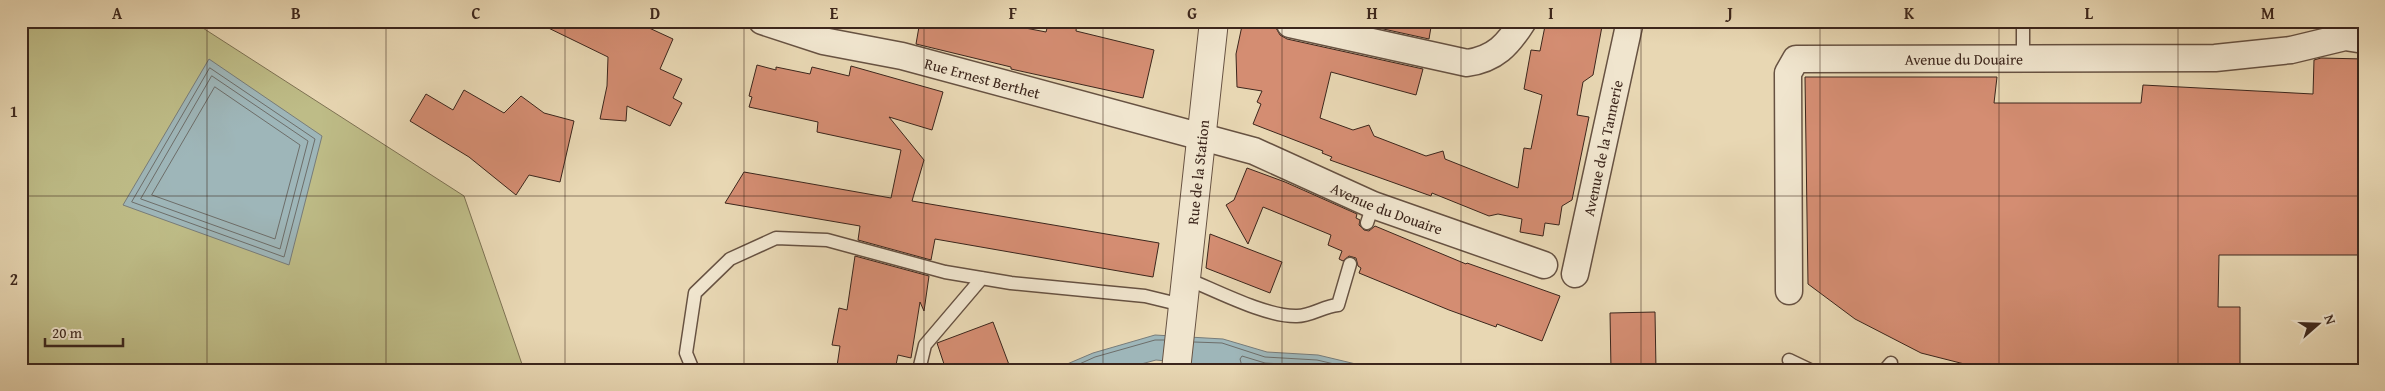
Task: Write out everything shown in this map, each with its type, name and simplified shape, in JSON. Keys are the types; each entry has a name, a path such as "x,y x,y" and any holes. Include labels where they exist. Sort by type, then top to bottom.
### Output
{"street":[{"name":"Rue Ernest Berthet","path":"762,21 823,41 902,56 1200,137"},
{"name":"Rue de la Station","path":"1176,370 1214,21"},
{"path":"1290,24 1466,63 1485,60 1503,48 1523,21"},
{"name":"Avenue de la Tannerie","path":"1576,274 1630,21"},
{"name":"Avenue du Douaire","path":"1789,291 1788,73 1796,59 2214,58 2291,50 2351,33"},
{"name":"Avenue du Douaire","path":"1200,137 1254,151 1370,214 1544,265"}],"lane":[{"path":"2023,21 2023,57"},
{"path":"693,370 686,353 695,293 730,259 776,238 827,240 945,272 1011,283 1145,296 1181,314"},
{"path":"1185,278 1272,313 1299,316 1325,306 1338,306 1350,264"},
{"name":"Avenue du Douaire","path":"1544,265 1576,274"},
{"path":"919,370 924,345 982,278"},
{"path":"1789,360 1810,370"}],"shaded area":[{"path":"21,21 192,21 464,196 524,370 21,370"}],"water":[{"path":"209,59 322,136 289,265 123,205"},
{"path":"1155,335 1223,339 1267,352 1318,355 1381,370 1256,370 1156,360 1119,370 1053,370 1093,353"}],"building":[{"path":"534,21 634,21 673,39 660,69 682,79 673,98 682,103 670,126 627,106 626,121 600,119 607,86 608,57"},
{"path":"920,21 989,21 1046,32 1049,21 1077,21 1076,31 1154,50 1143,98 1011,69 1011,67 916,44"},
{"path":"1243,21 1275,21 1280,35 1287,39 1423,69 1416,95 1331,72 1320,118 1353,130 1369,125 1374,136 1426,156 1443,151 1445,159 1518,188 1524,148 1531,149 1542,95 1524,89 1531,50 1540,51 1546,21 1603,21 1593,75 1583,82 1577,115 1589,117 1572,200 1562,206 1559,225 1545,223 1543,236 1520,232 1522,219 1498,214 1489,216 1432,193 1431,196 1330,160 1332,157 1322,153 1323,151 1253,124 1261,104 1257,102 1262,91 1237,87 1236,54"},
{"path":"1347,21 1432,21 1429,39"},
{"path":"2321,58 2364,59 2364,255 2219,255 2218,307 2240,307 2240,370 1984,369 1921,353 1855,319 1808,284 1805,77 1997,77 1994,103 2141,103 2143,85 2313,94 2314,60"},
{"path":"757,65 776,70 776,67 810,74 812,67 849,76 851,66 943,92 932,130 889,117 924,160 912,201 1159,243 1153,277 935,239 931,260 858,240 860,226 725,203 744,172 891,198 901,150 817,132 818,122 749,107 752,97 749,96"},
{"path":"464,90 504,113 521,96 544,113 574,121 560,182 529,175 516,195 469,157 410,121 426,94 453,110"},
{"path":"1247,168 1285,182 1357,214 1356,218 1360,220 1359,225 1364,230 1369,231 1375,226 1466,264 1560,296 1542,341 1497,324 1496,327 1449,310 1359,273 1361,268 1358,266 1356,258 1349,256 1343,261 1339,259 1342,251 1328,245 1331,235 1263,207 1248,244 1226,205 1234,200"},
{"path":"1210,234 1282,262 1270,293 1206,268"},
{"path":"855,256 929,276 924,311 920,302 911,358 898,355 895,370 858,370 837,366 840,346 832,345 839,308 847,310"},
{"path":"1655,312 1656,370 1611,370 1610,313"},
{"path":"993,322 1011,370 946,370 937,343"}]}
